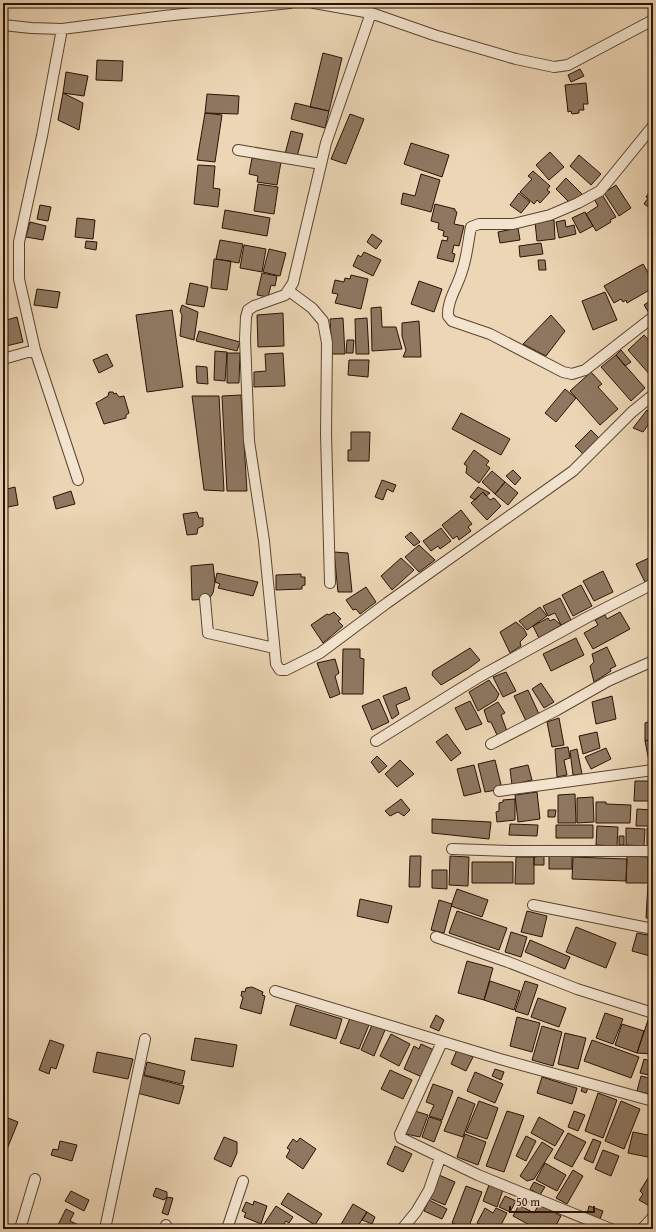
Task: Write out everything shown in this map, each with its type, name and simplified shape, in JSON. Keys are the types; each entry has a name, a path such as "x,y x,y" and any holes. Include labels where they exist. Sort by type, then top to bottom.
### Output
{"street":[{"path":"3,25 62,29 164,16 290,3"},
{"path":"314,3 371,13 434,35 516,59 554,67 568,66 653,20"},
{"path":"371,13 326,143 293,283 285,295 254,306 248,310 246,317 245,339 249,441 264,541 276,664 280,670 286,670 320,653 394,598 573,472 632,412 653,395"},
{"path":"62,29 42,136 19,242 19,279 35,350 78,480"},
{"path":"653,126 600,190 578,203 550,215 513,224 480,224 471,227 462,274 447,307 448,316 452,321 490,334 563,372 572,374 585,370 653,317"},
{"path":"238,150 321,164"},
{"path":"289,291 312,308 323,321 327,343 326,434 330,583"},
{"path":"3,359 35,350"},
{"path":"376,741 479,677 586,618 653,584"},
{"path":"205,599 208,633 274,648"},
{"path":"491,744 557,710 608,681 653,661"},
{"path":"500,791 653,770"},
{"path":"452,849 653,852"},
{"path":"533,905 653,929"},
{"path":"436,936 577,989 653,1013"},
{"path":"276,991 500,1059 653,1101"},
{"path":"105,1229 145,1040"},
{"path":"442,1042 400,1134 401,1138 478,1175 611,1229"},
{"path":"402,1229 416,1212 429,1190 440,1158"},
{"path":"20,1229 36,1179"},
{"path":"227,1229 243,1181"},
{"path":"642,1229 653,1217"}],"building":[{"path":"647,3 653,3 653,8 650,10"},
{"path":"323,53 342,58 329,111 310,107"},
{"path":"97,60 123,61 122,81 96,80"},
{"path":"580,69 584,76 571,82 568,75"},
{"path":"66,72 88,76 84,96 63,93"},
{"path":"586,83 588,104 583,104 584,110 579,110 579,113 572,114 571,111 568,112 565,85"},
{"path":"63,93 83,103 79,130 58,120"},
{"path":"207,94 239,96 238,114 205,113"},
{"path":"295,103 329,111 325,128 291,119"},
{"path":"205,113 222,115 215,162 197,160"},
{"path":"350,114 364,119 346,164 331,159"},
{"path":"291,131 303,134 297,157 285,154"},
{"path":"411,143 449,155 442,177 404,164"},
{"path":"550,152 564,167 549,180 536,165"},
{"path":"579,155 601,174 591,185 570,166"},
{"path":"252,158 281,162 277,185 257,182 258,176 249,174"},
{"path":"198,165 215,166 213,188 220,189 218,207 194,204"},
{"path":"533,171 550,186 547,190 550,192 540,203 537,200 534,204 520,192 532,179 528,176"},
{"path":"421,174 440,180 431,212 401,204 403,193 415,196"},
{"path":"566,178 584,196 570,203 556,189"},
{"path":"258,184 278,187 274,214 254,211"},
{"path":"616,185 631,208 619,216 604,193"},
{"path":"653,187 653,210 644,204 648,198 646,197"},
{"path":"519,193 530,202 521,213 510,205"},
{"path":"601,193 616,217 610,220 611,222 596,231 586,214 598,206 593,197"},
{"path":"435,204 455,209 457,212 454,224 464,226 459,246 454,245 452,253 455,254 453,262 437,258 442,240 447,241 448,237 443,236 444,231 438,229 439,223 431,221"},
{"path":"40,205 51,207 48,221 37,219"},
{"path":"225,210 270,218 267,236 222,228"},
{"path":"585,212 593,226 580,233 572,218"},
{"path":"77,218 95,220 93,239 75,237"},
{"path":"554,220 555,239 537,241 535,222"},
{"path":"565,220 566,227 574,225 576,234 559,238 556,222"},
{"path":"30,222 46,226 43,240 26,237"},
{"path":"518,228 520,240 500,243 498,232"},
{"path":"372,234 382,241 376,249 367,242"},
{"path":"220,240 243,244 239,263 216,259"},
{"path":"86,241 97,242 96,250 85,248"},
{"path":"541,243 543,254 520,257 519,246"},
{"path":"244,245 266,249 262,272 240,268"},
{"path":"269,249 286,253 280,276 263,272"},
{"path":"364,252 381,260 373,276 353,266 358,255 361,257"},
{"path":"214,259 231,261 227,290 211,288"},
{"path":"538,260 545,260 546,270 539,270"},
{"path":"643,264 653,281 653,288 627,303 626,300 623,302 621,299 614,303 604,286"},
{"path":"262,273 277,276 275,286 271,285 268,297 257,295"},
{"path":"351,275 368,279 361,309 335,303 338,294 332,293 335,280 344,282 345,278 350,279"},
{"path":"419,281 442,289 434,312 411,304"},
{"path":"190,283 208,287 204,307 186,304"},
{"path":"37,289 60,292 57,308 34,305"},
{"path":"605,292 617,320 593,330 582,301"},
{"path":"653,299 653,311 649,313 644,305"},
{"path":"182,305 198,312 194,340 180,336 182,315 180,311"},
{"path":"381,307 382,327 396,327 402,349 372,351 371,308"},
{"path":"172,310 183,387 147,392 136,315"},
{"path":"283,313 284,346 258,347 257,315"},
{"path":"551,315 565,331 546,356 523,344"},
{"path":"17,317 23,342 6,346 3,333 3,321"},
{"path":"343,318 345,354 332,354 330,319"},
{"path":"367,318 369,354 356,354 355,319"},
{"path":"419,321 421,357 403,357 406,350 402,336 402,323"},
{"path":"199,331 240,342 237,351 196,341"},
{"path":"653,332 653,341 649,336"},
{"path":"644,335 653,345 653,375 651,376 628,350"},
{"path":"347,340 354,340 353,353 346,353"},
{"path":"621,350 631,362 625,366 616,355"},
{"path":"215,351 227,352 225,381 214,380"},
{"path":"227,353 240,353 239,383 227,383"},
{"path":"283,353 285,386 254,387 254,372 266,371 265,354"},
{"path":"107,354 113,366 99,373 93,360"},
{"path":"616,355 645,388 631,401 601,367"},
{"path":"349,360 369,360 368,377 348,375"},
{"path":"196,366 207,367 208,384 197,383"},
{"path":"591,372 602,384 598,387 618,409 600,425 570,391"},
{"path":"565,389 576,398 556,422 545,413"},
{"path":"109,392 113,392 114,394 116,393 119,397 124,396 129,413 126,415 126,418 104,424 96,403 108,396"},
{"path":"241,395 247,491 227,491 222,396"},
{"path":"192,396 219,396 224,491 204,490"},
{"path":"647,410 653,414 653,418 643,432 633,428"},
{"path":"461,413 510,439 501,455 452,429"},
{"path":"591,430 599,438 583,454 575,446"},
{"path":"351,432 370,432 369,461 348,461 348,450 351,450"},
{"path":"474,450 489,461 486,465 490,468 479,483 466,473 467,466 464,464"},
{"path":"513,470 521,478 515,485 506,476"},
{"path":"492,471 505,482 495,494 482,482"},
{"path":"382,480 396,485 393,492 387,489 383,500 375,497"},
{"path":"505,482 518,493 508,505 495,494"},
{"path":"15,487 18,505 3,508 3,490"},
{"path":"478,487 490,493 486,496 483,492 475,500 470,497"},
{"path":"71,491 75,504 56,509 53,497"},
{"path":"483,492 490,500 494,498 501,506 487,520 471,503"},
{"path":"461,510 472,524 468,527 471,531 459,540 457,536 453,539 442,525"},
{"path":"197,512 199,518 203,518 203,526 198,528 197,534 187,535 183,514"},
{"path":"441,528 451,541 440,549 438,546 431,551 423,541"},
{"path":"411,532 420,542 414,546 405,537"},
{"path":"419,545 435,560 419,572 405,557"},
{"path":"334,552 348,553 352,592 338,592"},
{"path":"653,556 653,579 645,582 636,564"},
{"path":"401,558 414,570 392,590 381,576"},
{"path":"213,564 215,582 213,593 209,599 192,600 191,566"},
{"path":"603,571 613,592 594,601 583,581"},
{"path":"217,573 258,582 253,596 218,588 220,584 215,582"},
{"path":"301,574 301,577 305,577 305,585 302,586 302,589 276,590 276,575"},
{"path":"581,585 592,606 573,616 562,595"},
{"path":"366,587 376,602 360,614 356,609 353,610 346,600"},
{"path":"560,598 571,620 561,625 555,613 548,616 543,606"},
{"path":"540,607 547,616 527,630 519,621"},
{"path":"334,612 341,619 338,621 343,626 323,643 311,625 327,614 329,615"},
{"path":"620,612 630,629 593,649 584,633 598,625 595,620 605,615 607,619"},
{"path":"548,618 550,621 554,619 561,625 539,638 533,626"},
{"path":"516,622 524,629 527,635 520,642 521,646 510,653 500,632"},
{"path":"576,638 584,655 551,671 543,654"},
{"path":"607,647 616,666 594,682 590,666 594,662 592,654"},
{"path":"470,648 480,660 441,685 432,675 433,671"},
{"path":"343,649 360,649 360,658 364,659 363,694 342,694"},
{"path":"335,659 339,673 335,676 340,694 330,698 317,663"},
{"path":"506,672 516,691 503,697 493,677"},
{"path":"489,680 499,694 496,700 478,711 469,692"},
{"path":"541,683 554,702 544,708 532,689"},
{"path":"406,687 410,699 396,705 399,714 392,719 383,696"},
{"path":"528,690 539,714 526,721 514,696"},
{"path":"612,696 616,719 596,724 592,702"},
{"path":"379,699 389,722 372,730 362,706"},
{"path":"470,701 482,724 466,730 455,708"},
{"path":"498,702 505,713 501,715 507,731 497,735 491,722 488,722 484,710"},
{"path":"559,718 564,745 552,747 547,722"},
{"path":"653,720 653,739 645,741 645,723"},
{"path":"597,732 600,748 583,754 579,736"},
{"path":"447,734 461,753 451,761 436,742"},
{"path":"653,739 653,760 649,761 645,741"},
{"path":"568,747 570,758 564,760 567,775 557,777 555,749"},
{"path":"606,748 611,759 591,769 585,757"},
{"path":"577,749 582,774 573,775 570,751"},
{"path":"377,756 387,766 379,773 371,762"},
{"path":"400,760 414,774 397,787 385,774"},
{"path":"495,760 502,789 485,792 478,764"},
{"path":"474,765 481,792 464,796 457,769"},
{"path":"528,765 532,780 512,785 510,769"},
{"path":"635,781 651,781 652,801 634,801"},
{"path":"537,792 540,819 518,822 515,795"},
{"path":"575,794 576,823 558,823 558,795"},
{"path":"593,797 594,822 577,823 577,798"},
{"path":"401,799 410,810 404,816 398,812 390,816 385,811"},
{"path":"515,799 515,820 497,822 496,812 499,811 499,803 503,802 503,800"},
{"path":"596,802 631,805 630,823 596,823"},
{"path":"637,809 653,810 653,826 636,826"},
{"path":"548,810 556,810 555,817 548,817"},
{"path":"432,819 491,822 489,839 432,833"},
{"path":"510,824 538,825 537,836 509,835"},
{"path":"556,825 593,825 593,838 556,838"},
{"path":"597,826 618,827 617,846 596,845"},
{"path":"626,828 645,829 644,846 626,845"},
{"path":"647,828 653,828 653,845 647,845"},
{"path":"619,836 624,836 624,845 619,845"},
{"path":"572,854 572,869 549,869 549,855"},
{"path":"410,856 421,856 420,887 409,887"},
{"path":"450,856 469,857 468,886 449,885"},
{"path":"544,856 544,865 534,865 534,857"},
{"path":"627,856 648,857 648,883 626,883"},
{"path":"516,857 534,857 534,884 515,884"},
{"path":"573,857 627,859 626,881 572,879"},
{"path":"472,862 513,862 513,883 472,883"},
{"path":"432,870 447,870 447,889 432,888"},
{"path":"648,883 653,884 653,918 646,918"},
{"path":"457,889 488,900 482,917 451,906"},
{"path":"360,899 392,906 388,923 357,916"},
{"path":"439,900 452,904 444,933 431,930"},
{"path":"457,911 507,928 499,950 449,933"},
{"path":"527,911 547,916 542,937 521,932"},
{"path":"576,927 616,943 606,968 566,952"},
{"path":"511,932 527,937 521,957 505,952"},
{"path":"637,933 653,936 650,956 632,951"},
{"path":"530,940 570,957 565,969 525,952"},
{"path":"467,961 493,968 484,1000 458,993"},
{"path":"490,981 520,991 514,1010 484,1000"},
{"path":"525,981 538,985 528,1015 515,1011"},
{"path":"252,987 263,992 262,995 265,996 261,1014 240,1008 243,997 241,996 242,991 245,992 246,988"},
{"path":"653,995 653,1007 649,1006"},
{"path":"538,998 566,1008 559,1027 531,1017"},
{"path":"296,1005 342,1019 336,1039 290,1025"},
{"path":"605,1013 623,1019 613,1044 596,1038"},
{"path":"436,1015 444,1020 439,1031 430,1027"},
{"path":"517,1017 540,1023 532,1052 510,1046"},
{"path":"649,1017 653,1019 653,1054 637,1053"},
{"path":"350,1018 369,1025 359,1049 340,1043"},
{"path":"622,1024 644,1031 637,1053 615,1045"},
{"path":"372,1025 385,1030 374,1056 361,1050"},
{"path":"542,1026 562,1032 553,1066 532,1060"},
{"path":"565,1033 586,1038 578,1069 558,1064"},
{"path":"391,1034 410,1044 399,1066 380,1056"},
{"path":"195,1038 237,1045 233,1067 191,1060"},
{"path":"50,1040 64,1045 56,1069 51,1067 49,1074 39,1070"},
{"path":"592,1040 639,1057 631,1078 584,1061"},
{"path":"421,1044 434,1050 422,1077 404,1069 414,1046 419,1049"},
{"path":"457,1050 473,1057 466,1071 451,1064"},
{"path":"97,1052 133,1059 128,1079 93,1072"},
{"path":"644,1059 653,1062 653,1076 640,1073"},
{"path":"147,1062 185,1071 182,1084 144,1075"},
{"path":"495,1069 504,1072 501,1080 492,1076"},
{"path":"390,1070 412,1080 403,1099 381,1089"},
{"path":"475,1072 503,1084 495,1103 467,1091"},
{"path":"142,1075 184,1086 179,1104 137,1093"},
{"path":"641,1076 653,1079 653,1095 637,1091"},
{"path":"542,1077 577,1088 572,1104 537,1093"},
{"path":"433,1084 453,1091 442,1120 429,1116 434,1105 426,1102"},
{"path":"583,1086 588,1088 586,1093 581,1091"},
{"path":"598,1093 617,1100 603,1138 585,1131"},
{"path":"458,1097 475,1104 463,1137 444,1131"},
{"path":"479,1101 498,1108 487,1139 466,1132"},
{"path":"621,1101 640,1109 624,1149 605,1141"},
{"path":"415,1111 428,1115 420,1137 406,1134"},
{"path":"507,1111 524,1116 504,1172 486,1166"},
{"path":"574,1111 585,1115 578,1131 568,1127"},
{"path":"3,1116 18,1122 3,1159"},
{"path":"429,1117 442,1121 434,1142 422,1137"},
{"path":"539,1117 564,1131 555,1146 531,1133"},
{"path":"633,1132 653,1136 653,1158 628,1153"},
{"path":"568,1133 586,1142 572,1167 554,1158"},
{"path":"465,1134 486,1142 478,1165 457,1157"},
{"path":"526,1136 536,1141 526,1161 516,1156"},
{"path":"224,1137 237,1142 237,1153 231,1167 214,1159"},
{"path":"300,1138 316,1149 303,1169 286,1157 290,1150 287,1148 293,1139 297,1142"},
{"path":"593,1139 601,1142 593,1163 584,1159"},
{"path":"60,1141 77,1145 72,1161 51,1155 53,1149 58,1150"},
{"path":"542,1142 553,1149 534,1179 527,1181 520,1176"},
{"path":"395,1146 412,1154 403,1172 387,1164"},
{"path":"603,1150 619,1156 611,1176 595,1169"},
{"path":"545,1163 566,1175 557,1191 536,1180"},
{"path":"573,1170 583,1176 567,1204 556,1198"},
{"path":"653,1170 653,1208 639,1200 643,1194 640,1191"},
{"path":"439,1175 455,1182 445,1205 429,1198"},
{"path":"534,1182 545,1187 540,1195 530,1189"},
{"path":"489,1185 503,1190 497,1207 483,1201"},
{"path":"466,1186 482,1192 468,1229 452,1223"},
{"path":"156,1188 167,1192 167,1197 164,1200 153,1196"},
{"path":"71,1191 89,1200 84,1211 65,1201"},
{"path":"288,1193 322,1214 315,1225 281,1204"},
{"path":"505,1196 516,1201 510,1212 499,1207"},
{"path":"167,1197 173,1198 168,1215 162,1213"},
{"path":"429,1200 447,1209 442,1219 424,1211"},
{"path":"254,1201 267,1206 261,1224 244,1217 246,1213 242,1211 246,1202 253,1205"},
{"path":"353,1204 367,1212 356,1229 345,1229 340,1226"},
{"path":"539,1204 561,1216 554,1229 537,1229 513,1216 519,1205 534,1213"},
{"path":"276,1206 293,1217 289,1223 286,1221 283,1225 285,1229 277,1229 275,1226 272,1229 264,1224"},
{"path":"589,1206 603,1211 600,1219 587,1214"},
{"path":"485,1208 493,1213 496,1208 507,1213 500,1227 496,1225 494,1229 490,1229 477,1223"},
{"path":"66,1209 74,1213 70,1221 87,1229 56,1229"},
{"path":"367,1212 375,1217 372,1224 362,1220"},
{"path":"364,1224 374,1229 362,1229"}]}
